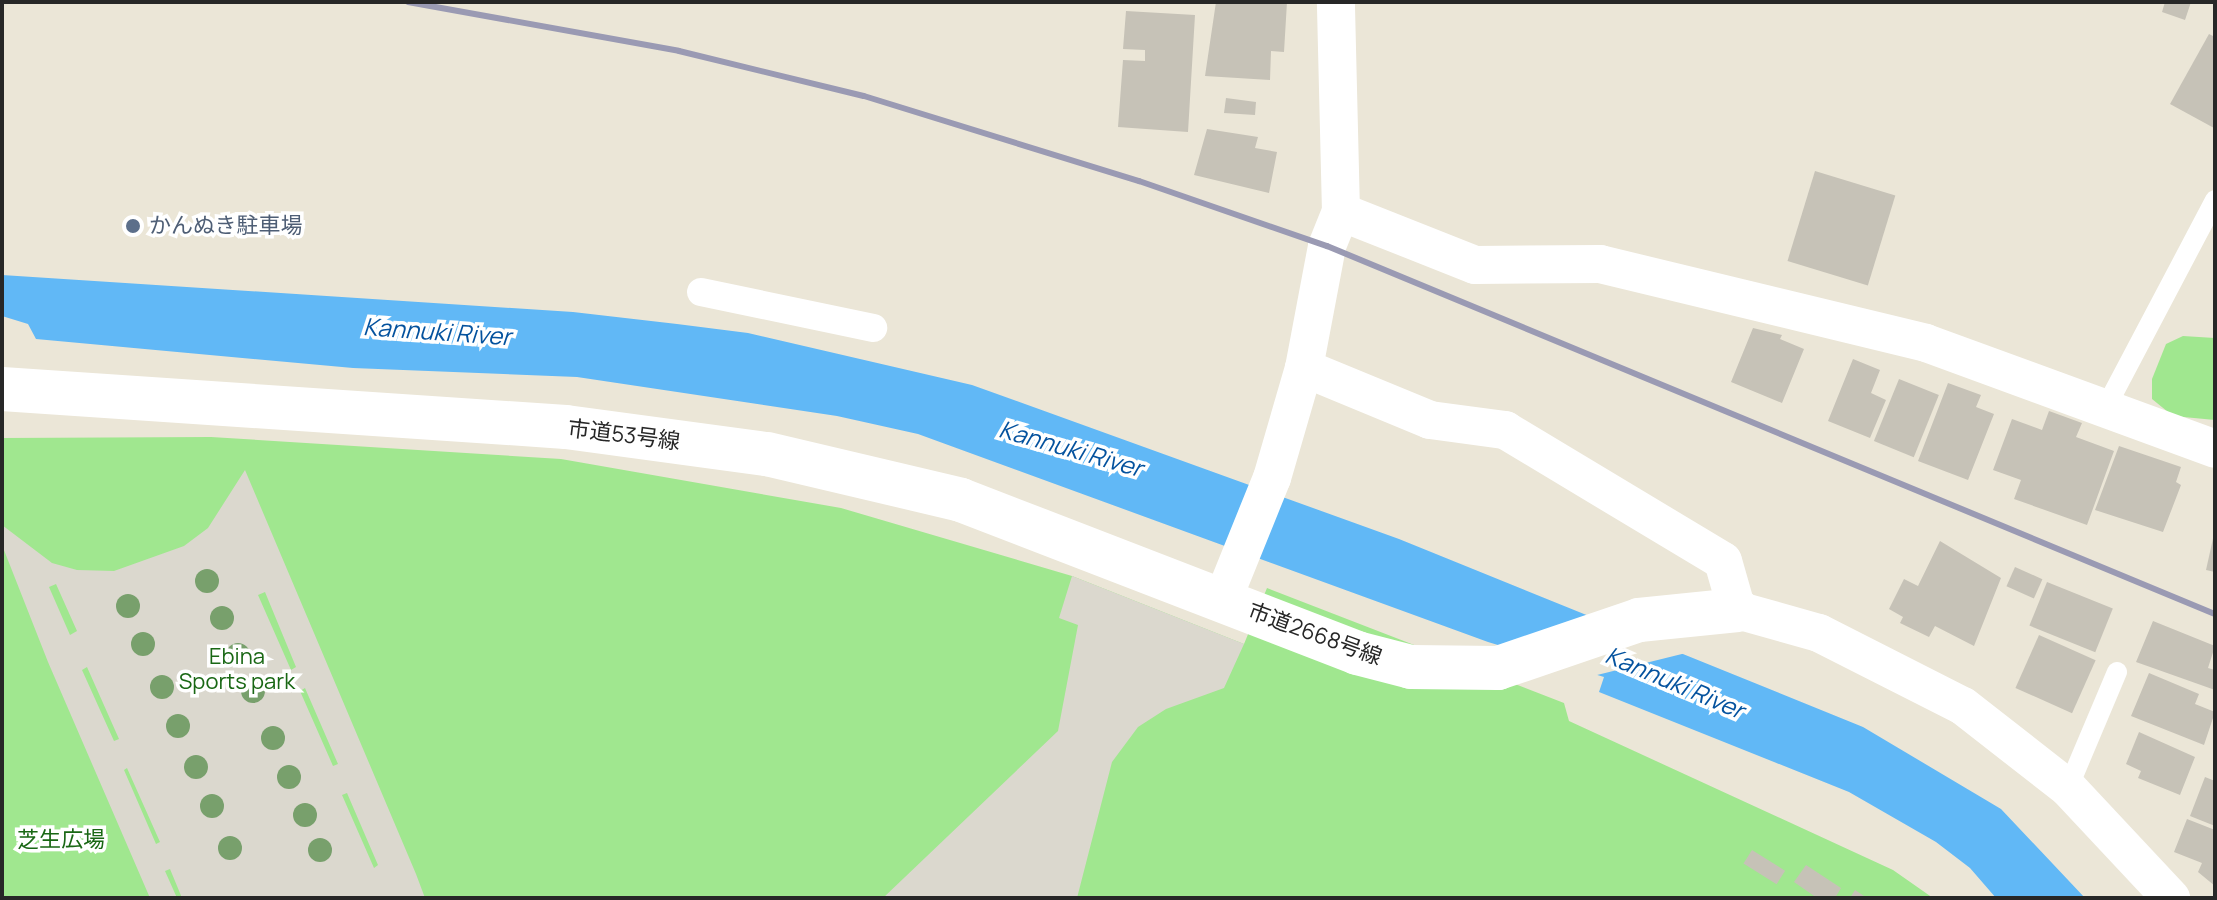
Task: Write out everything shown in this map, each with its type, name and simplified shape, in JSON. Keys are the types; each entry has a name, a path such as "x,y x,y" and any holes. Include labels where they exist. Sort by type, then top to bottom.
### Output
{"street":[{"path":"1230,582 1274,471 1304,368 1327,246 1341,212 1336,2"},
{"path":"1341,212 1475,265 1600,264 1926,343 2215,449"},
{"path":"701,292 873,328"},
{"path":"1304,368 1430,420 1505,430 1723,561 1737,610 1819,633 1963,706 2068,788 2171,898"},
{"name":"市道53号線","path":"2,389 566,427 767,454 961,500 1230,582"},
{"name":"市道2668号線","path":"1230,582 1357,653 1411,667 1455,671 1525,662 1639,620 1672,613 1737,610"}],"lane":[{"path":"2106,407 2215,200"},
{"path":"2068,788 2117,672"}],"green space":[{"path":"2183,336 2215,338 2215,420 2173,416 2152,399 2152,379 2166,344"},
{"name":"Ebina Sports park","path":"211,437 561,459 841,508 1072,576 1244,644 1267,588 1564,703 1569,721 1893,870 1933,898 2,898 2,438"}],"shaded area":[{"path":"245,470 425,898 182,898 170,869 165,871 177,898 150,898 48,662 2,545 2,525 52,563 77,570 114,571 184,546 208,528","holes":["56,584 77,631 70,635 49,587","265,592 296,667 291,670 258,595","87,667 119,739 114,741 82,670","305,688 338,764 333,766 300,691","127,768 160,842 156,844 124,770","347,793 378,865 374,868 342,795"]},
{"path":"1072,576 1244,644 1224,688 1166,709 1138,727 1112,762 1077,898 883,898 1058,731 1078,625 1059,618"}],"water":[{"name":"Kannuki River","path":"2,275 573,312 748,333 972,385 1399,539 1863,727 2001,809 2085,898 1996,898 1970,868 1936,842 1849,792 1599,692 1604,677 1488,642 918,434 837,416 577,377 353,368 36,339 28,324 2,316"}],"pier":[{"path":"1591,614 1690,652 1589,677 1492,648"}],"building":[{"path":"1216,2 1287,2 1284,52 1271,51 1270,80 1205,76"},
{"path":"2165,2 2191,2 2185,20 2162,12"},
{"path":"1126,11 1195,15 1188,132 1118,127 1123,60 1145,61 1145,50 1123,49"},
{"path":"2209,34 2215,37 2214,128 2170,104"},
{"path":"1226,98 1256,102 1255,115 1224,113"},
{"path":"1207,129 1258,137 1255,148 1277,152 1269,193 1194,175"},
{"path":"1815,171 1895,196 1868,285 1788,261"},
{"path":"1753,328 1782,335 1780,339 1804,349 1782,403 1731,382"},
{"path":"1853,359 1880,370 1871,393 1886,400 1870,438 1828,421"},
{"path":"1899,379 1939,395 1914,457 1874,441"},
{"path":"1948,383 1981,395 1976,407 1994,414 1968,480 1918,461"},
{"path":"2049,411 2082,423 2076,437 2114,451 2087,525 2014,499 2021,480 1993,470 2012,419 2042,430"},
{"path":"2119,446 2181,467 2176,482 2181,485 2163,532 2095,510"},
{"path":"2215,534 2215,572 2206,570"},
{"path":"1940,541 2001,578 1974,646 1935,626 1929,637 1900,623 1903,617 1889,609 1904,579 1918,586"},
{"path":"2015,567 2042,579 2034,598 2006,586"},
{"path":"2047,582 2113,609 2095,652 2029,626"},
{"path":"2153,621 2215,646 2208,668 2215,670 2215,690 2136,662"},
{"path":"2039,635 2096,660 2072,713 2015,688"},
{"path":"2149,673 2199,694 2195,704 2215,712 2204,745 2131,716"},
{"path":"2139,732 2195,757 2180,795 2138,778 2141,771 2126,764"},
{"path":"2205,777 2215,781 2215,826 2190,816"},
{"path":"2187,819 2215,830 2215,886 2198,872 2202,863 2174,852"},
{"path":"1752,850 1785,871 1777,884 1744,864"},
{"path":"1806,865 1841,888 1835,898 1817,898 1794,882"},
{"path":"1855,890 1867,898 1850,898"}],"railway":[{"path":"408,2 679,51 864,96 1139,181 1327,246 2215,614"}],"place":[{"name":"かんぬき駐車場","path":"133,226"}],"park label":[{"name":"芝生広場","path":"61,840"}]}
